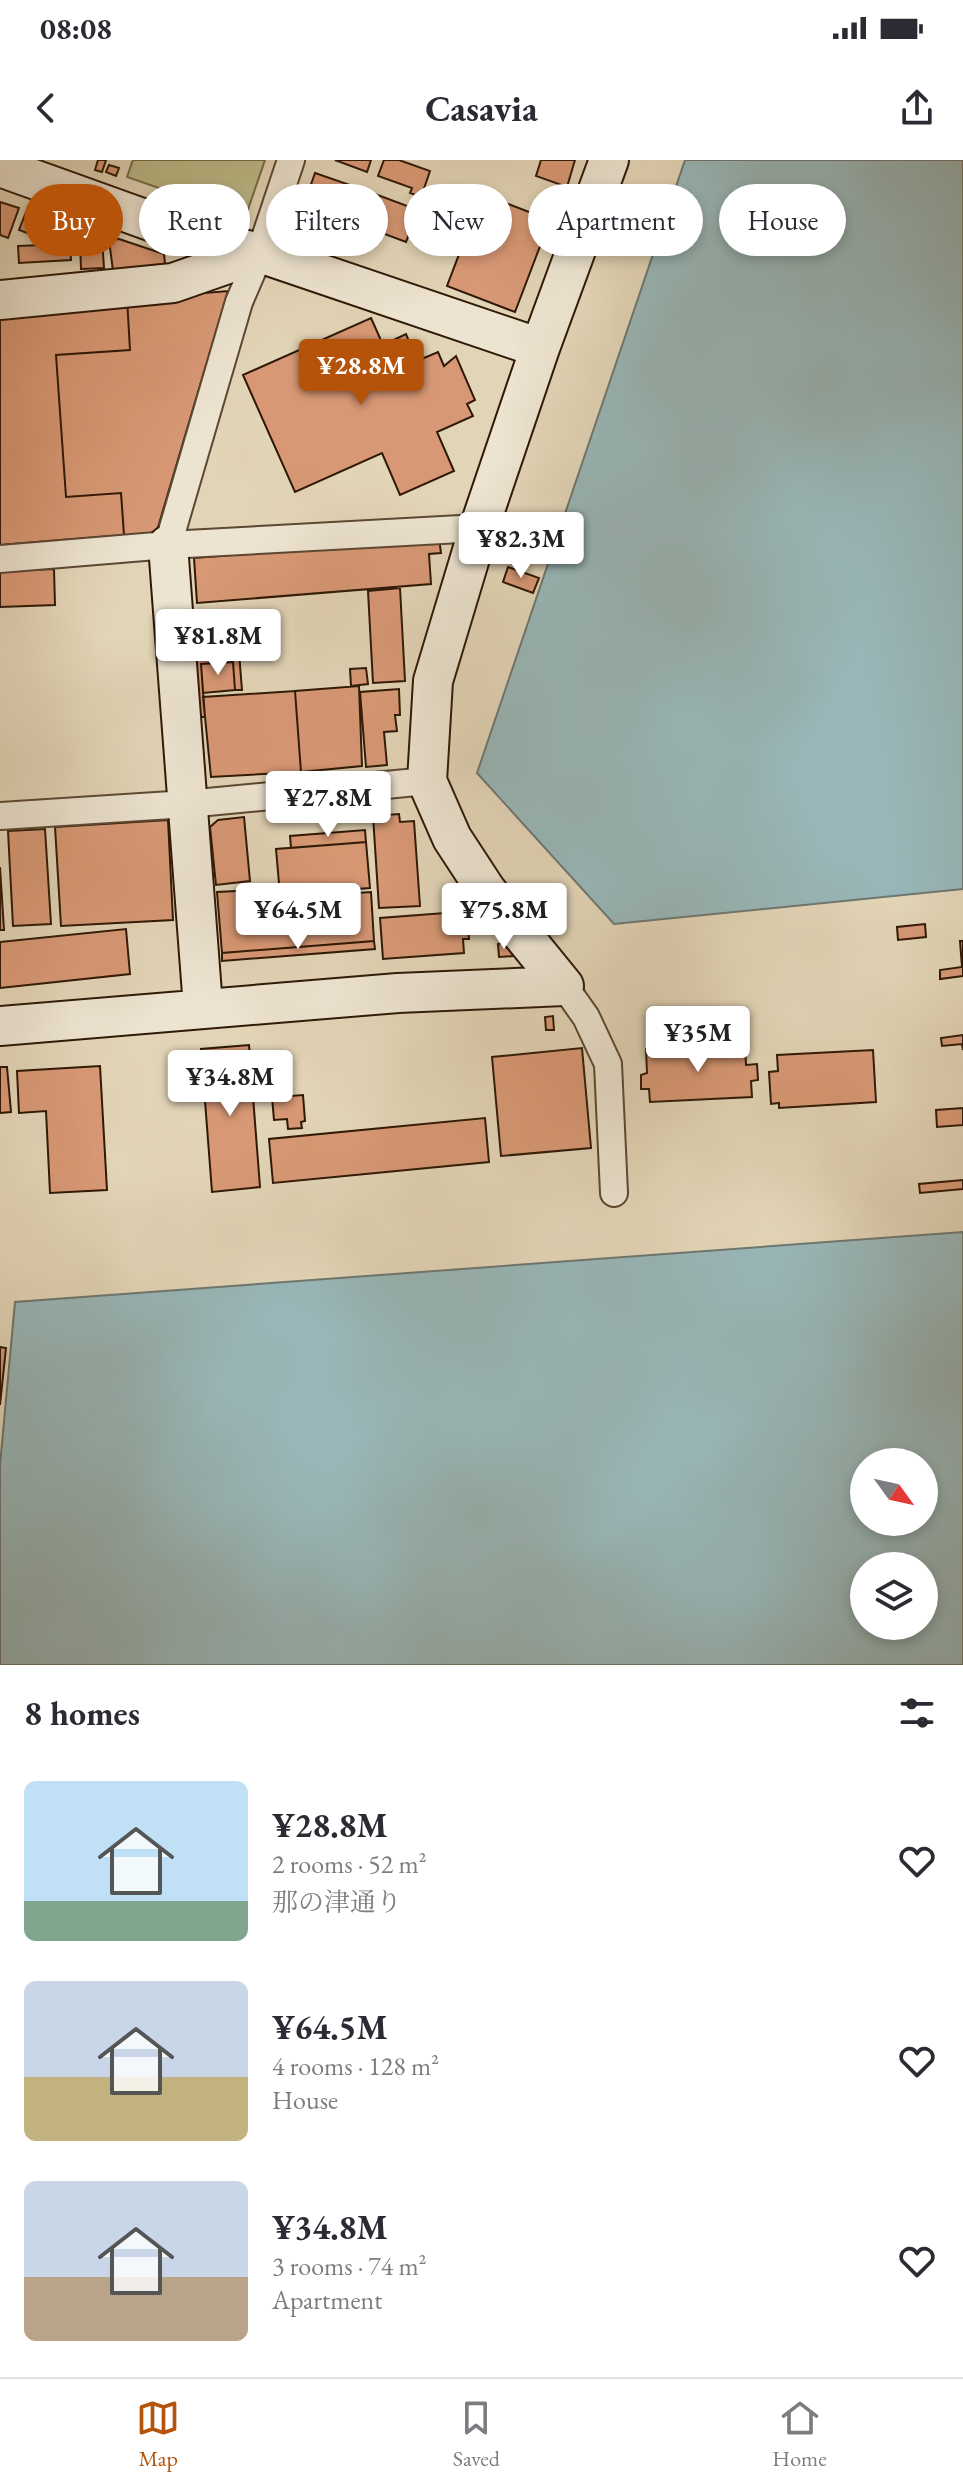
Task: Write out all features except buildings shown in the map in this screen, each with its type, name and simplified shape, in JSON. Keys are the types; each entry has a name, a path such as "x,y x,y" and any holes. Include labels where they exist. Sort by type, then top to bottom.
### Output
{"street":[{"path":"203,1007 168,545 239,302 260,253 291,160"},
{"path":"609,160 540,348 479,528 433,681 427,781 452,838 486,890 586,1017 608,1064 614,1193"},
{"path":"0,167 203,240 260,253 540,348"},
{"path":"0,300 173,283 260,253"},
{"path":"0,559 168,545 479,528"},
{"path":"0,816 187,804 427,781"},
{"path":"0,1026 398,993 564,986"}],"shaded area":[{"path":"133,160 265,160 250,204 250,184 147,184 127,177"}],"water":[{"path":"685,160 963,160 963,889 614,924 477,773 652,256 703,256 703,184 677,184"},
{"path":"963,1232 963,1665 0,1665 0,1465 15,1302"}]}
